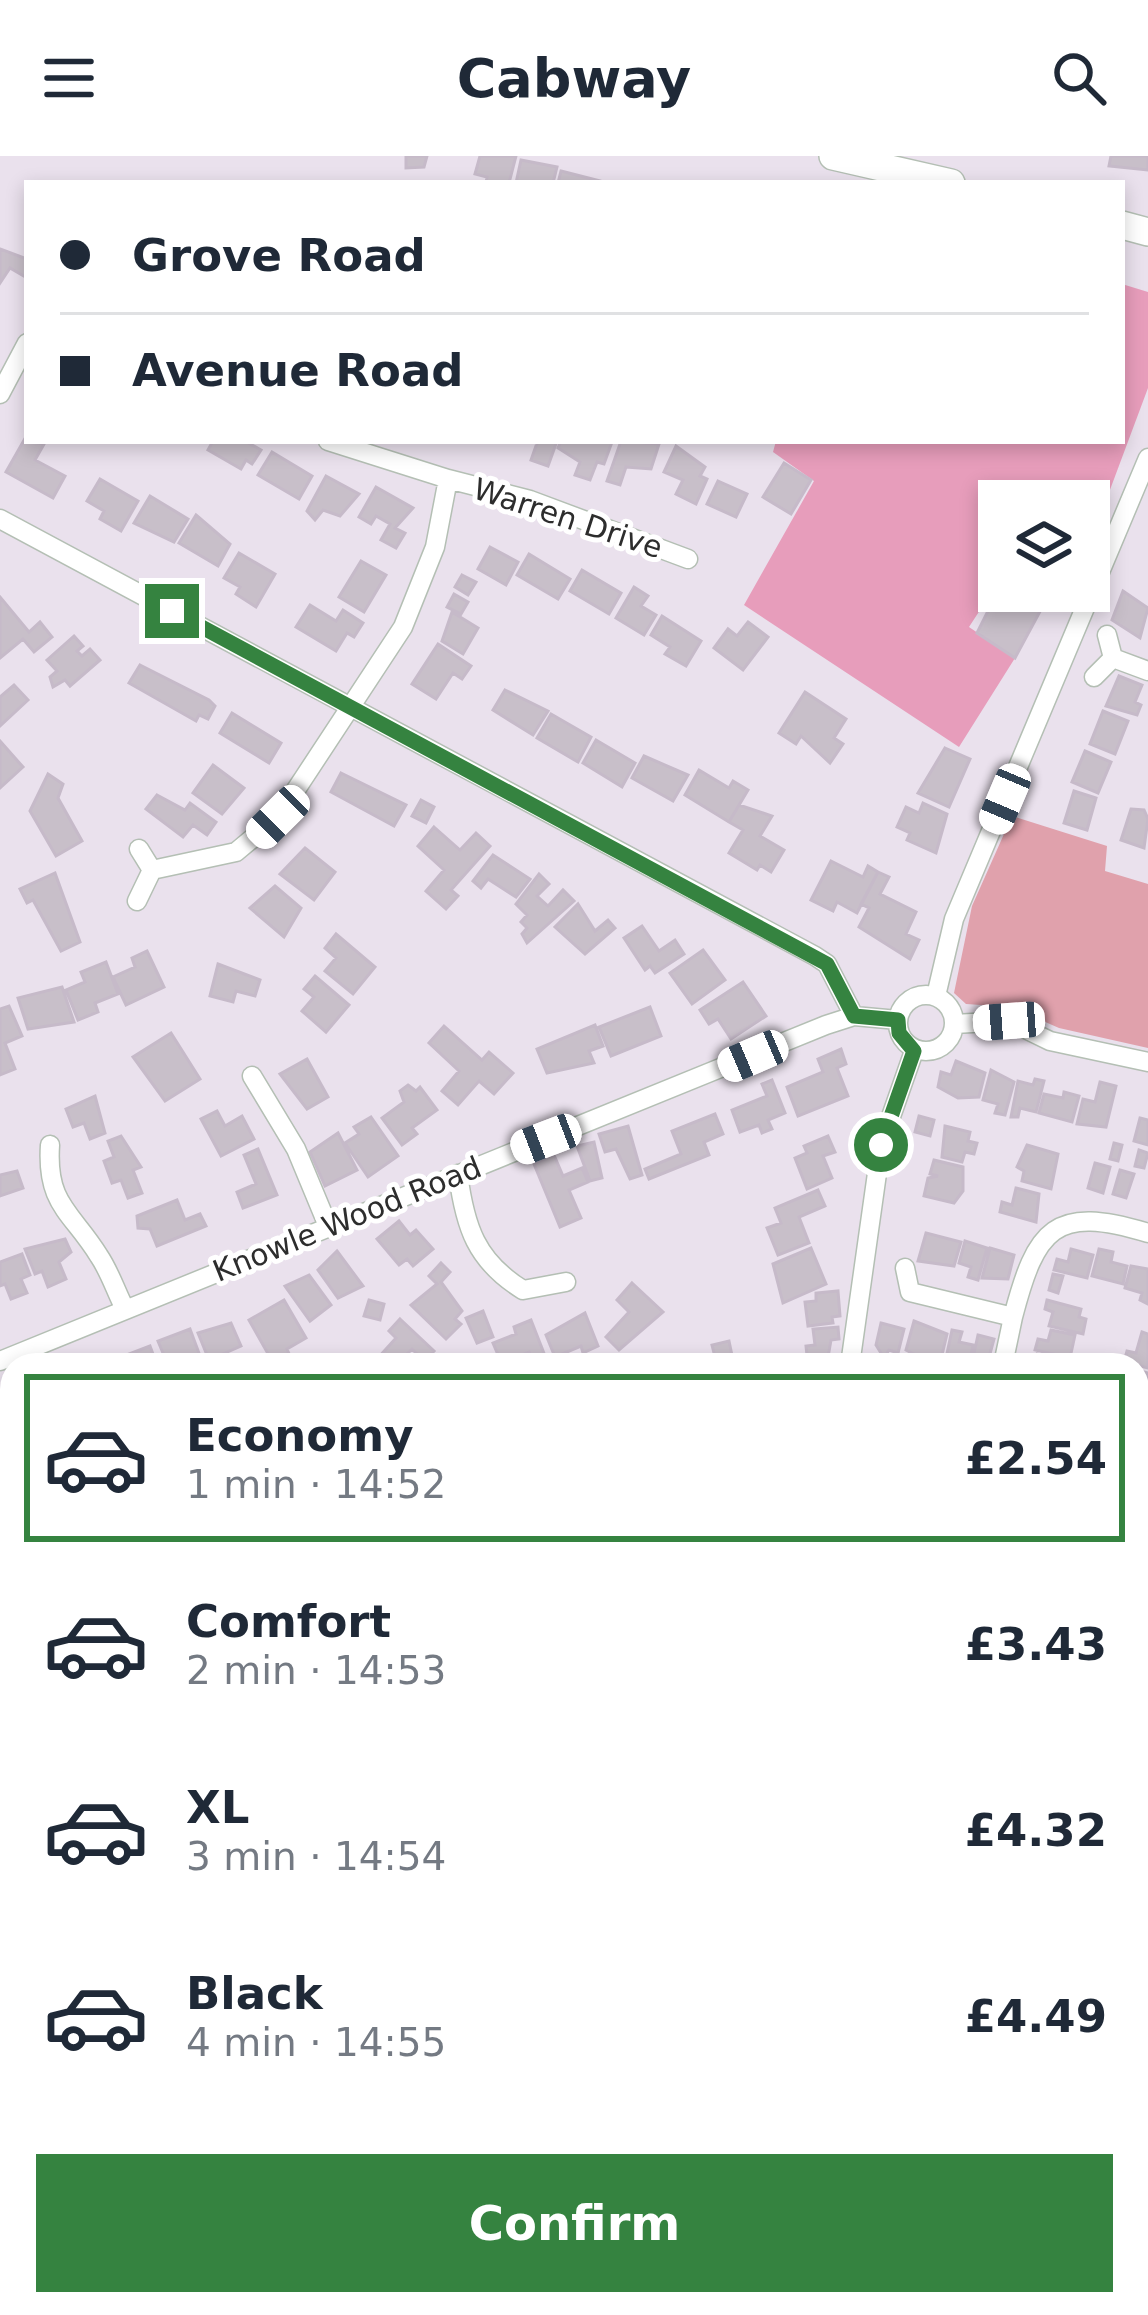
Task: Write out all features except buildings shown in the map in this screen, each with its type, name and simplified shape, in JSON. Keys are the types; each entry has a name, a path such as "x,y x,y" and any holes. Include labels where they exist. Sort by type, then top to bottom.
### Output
{"main road":[{"path":"833,156 938,180"}],"street":[{"path":"0,394 24,355"},
{"name":"Warren Drive","path":"337,444 530,500 688,559"},
{"path":"936,997 954,919 1148,458"},
{"name":"Warren Drive","path":"152,870 192,865 254,840 278,817 403,627 435,547 448,479"},
{"path":"0,519 815,956 841,986 854,1016"},
{"path":"1107,635 1113,658"},
{"path":"1113,658 1148,671"},
{"path":"1094,677 1113,658"},
{"path":"136,901 152,870 139,849"},
{"path":"936,997 948,1005 954,1024 939,1048 914,1051 899,1033 898,1020 909,1000 936,997"},
{"name":"Knowle Wood Road","path":"19,1353 854,1016 898,1020"},
{"path":"954,1024 1009,1021 1050,1041 1148,1062"},
{"path":"852,1353 881,1145 914,1051"},
{"path":"252,1076 296,1149 328,1226"},
{"path":"50,1145 48,1173 62,1212 99,1254 125,1309"},
{"path":"458,1174 465,1225 499,1275 524,1290 566,1282"},
{"path":"1005,1353 1030,1258 1052,1229 1071,1220 1098,1221 1148,1233"},
{"path":"905,1268 906,1300 1013,1318"}],"shaded area":[{"path":"1125,285 1148,292 1148,388 1110,490 1110,480 978,480 979,612 969,627 1015,658 959,747 744,605 814,481 773,452 775,444 1125,444"},
{"path":"1012,816 1107,846 1105,871 1148,884 1148,1048 1059,1028 1011,1007 966,1004 954,993 972,906"}],"route":[{"path":"172,611 827,964 854,1016 898,1020 899,1033 914,1051 881,1145"}]}
